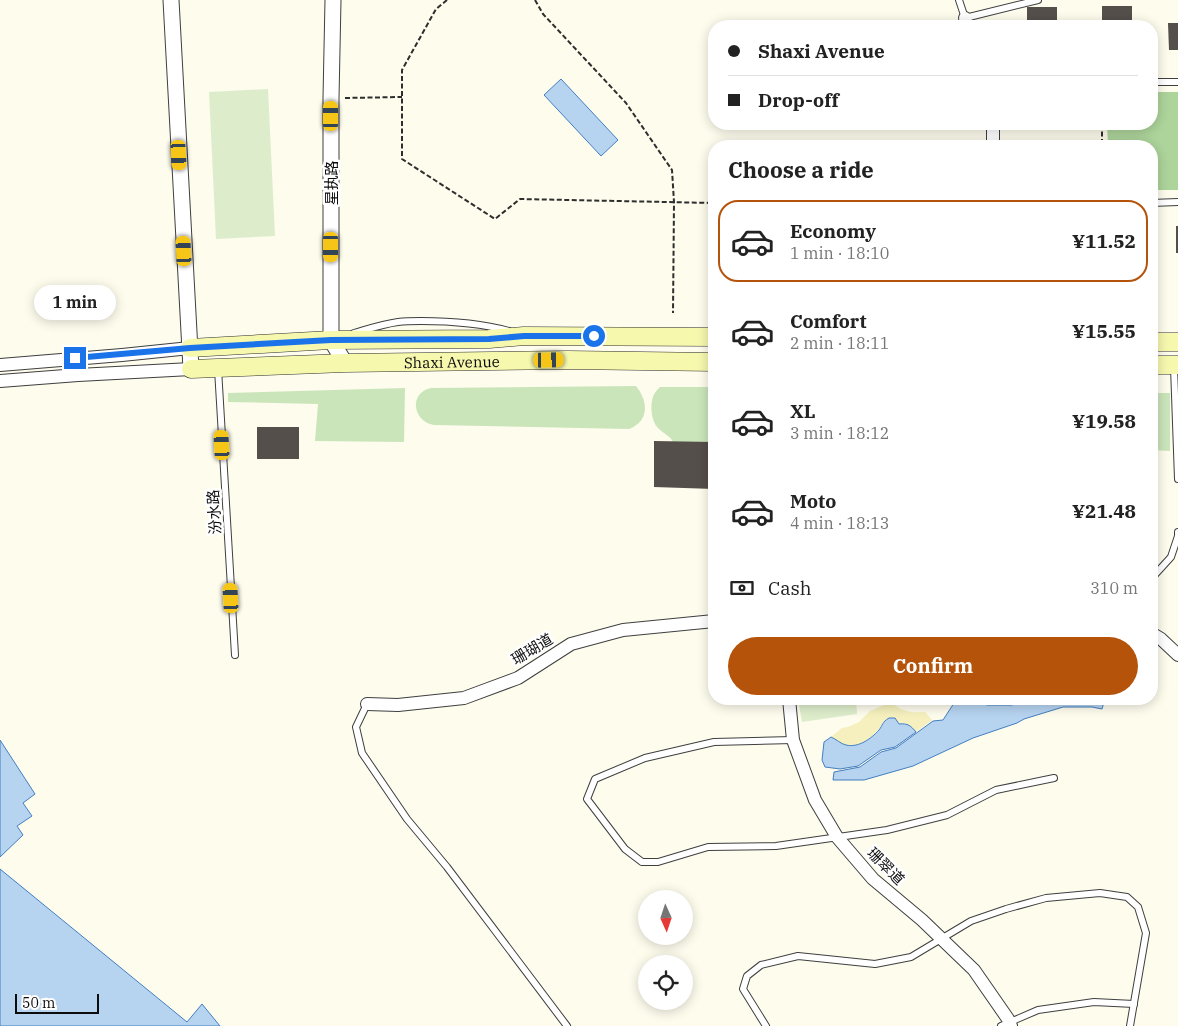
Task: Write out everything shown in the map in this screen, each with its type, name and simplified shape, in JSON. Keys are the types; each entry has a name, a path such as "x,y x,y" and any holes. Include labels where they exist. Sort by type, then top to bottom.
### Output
{"main road":[{"name":"Shaxi Avenue","path":"190,348 331,340 489,339 524,336 708,337"},
{"path":"1158,342 1178,342"},
{"name":"Shaxi Avenue","path":"191,369 344,363 568,360 708,362"},
{"path":"1158,365 1176,365"}],"street":[{"path":"0,381 191,369 171,0"},
{"name":"星执路","path":"333,0 331,340 344,363"},
{"path":"0,365 190,348"},
{"name":"珊瑚道","path":"367,704 398,705 464,698 518,678 571,644 622,630 708,622"},
{"path":"1158,637 1178,655"},
{"name":"珊翠道","path":"790,705 793,740 815,800 837,837 873,879 922,920 974,970 1007,1025"}],"lane":[{"path":"959,0 965,20"},
{"path":"973,20 1038,0"},
{"path":"1158,82 1178,82"},
{"path":"1158,203 1178,202"},
{"path":"1176,365 1178,479"},
{"name":"汾水路","path":"218,368 235,655"},
{"path":"1158,571 1171,557 1178,532"},
{"path":"367,704 356,726 362,754 407,820 453,875 567,1026"},
{"path":"793,740 714,742 644,758 595,779 587,799 625,849 642,862 658,862 708,847 776,846 887,830 947,815 996,790 1054,778"},
{"path":"766,1026 743,989 747,976 761,965 798,956 875,964 912,957 972,921 1006,909 1046,898 1100,894 1127,897 1138,908 1146,933 1130,1026"},
{"path":"1007,1025 1038,1010 1094,1002 1134,1004"}],"path":[{"path":"447,0 436,9 402,70 402,159 495,219 520,199 708,203"},
{"path":"535,0 543,14 626,103 672,170 674,202 673,314"},
{"path":"331,98 402,97"}],"green space":[{"path":"268,89 275,236 216,239 209,92"},
{"path":"1158,92 1178,92 1178,190 1158,190 1158,140 1108,140 1107,130 1158,130"},
{"path":"636,386 643,398 645,410 641,421 629,429 434,425 421,419 416,407 419,395 431,388"},
{"path":"660,387 708,387 708,446 675,445 656,425 652,413 654,394"},
{"path":"405,388 404,442 315,441 318,404 228,402 228,393"},
{"path":"1158,393 1170,393 1170,451 1158,450"},
{"path":"799,705 856,705 857,714 802,722"}],"sand":[{"path":"884,705 895,705 907,711 925,712 932,720 916,732 905,723 883,722 867,740 851,746 842,744 831,737 842,728 859,722 870,711"}],"water":[{"path":"561,79 618,140 601,156 544,95"},
{"path":"953,705 1103,705 1102,709 1063,707 973,738 913,766 864,780 833,780 834,772 860,767 881,752 896,748 933,721 943,720"},
{"path":"889,718 895,718 899,724 909,725 916,732 895,747 881,750 858,766 840,769 825,767 822,760 824,742 831,737 846,745 860,744 872,737"},
{"path":"0,740 35,794 23,803 32,816 17,826 23,835 0,857"},
{"path":"0,869 187,1022 202,1004 220,1026 0,1026"}],"building":[{"path":"1102,6 1132,6 1132,20 1102,20"},
{"path":"1027,7 1057,7 1057,20 1027,20"},
{"path":"1168,23 1178,23 1178,50 1169,50"},
{"path":"1176,226 1178,226 1178,253 1176,253"},
{"path":"257,427 299,427 299,459 257,459"},
{"path":"654,441 708,442 708,489 654,487"}],"route":[{"path":"75,358 190,348 331,340 594,336"}]}
